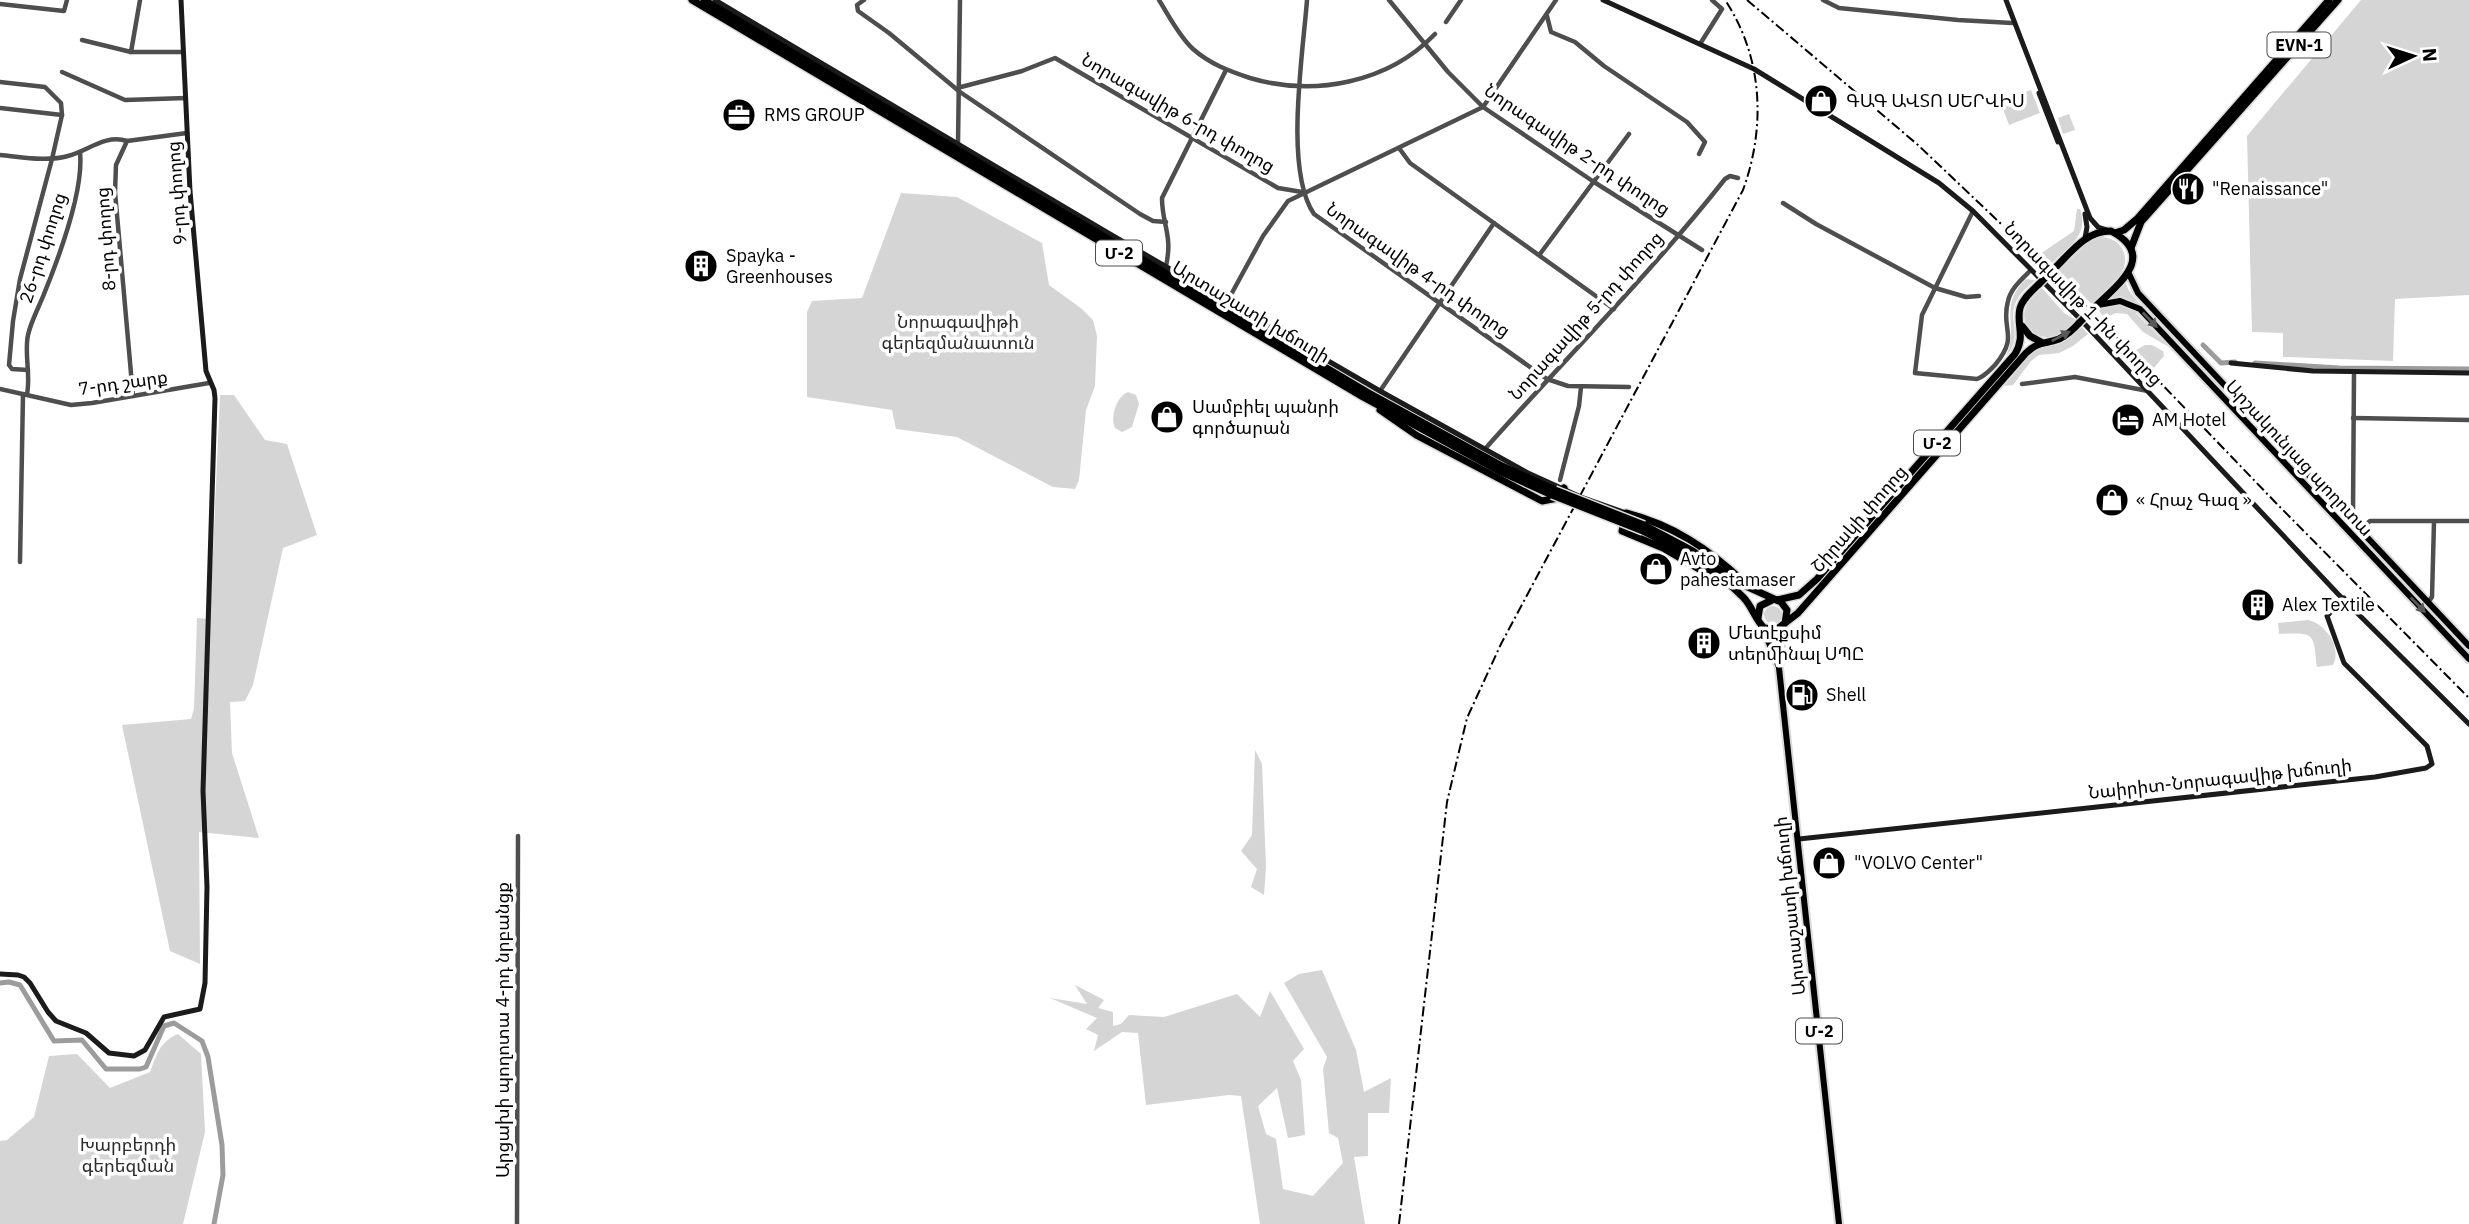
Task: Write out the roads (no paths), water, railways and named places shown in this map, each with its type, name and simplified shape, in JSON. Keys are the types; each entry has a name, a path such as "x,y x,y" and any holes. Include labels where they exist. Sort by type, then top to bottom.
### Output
{"highway":[{"name":"Արտաշատի խճուղի","path":"692,0 1363,397 1499,471 1644,528 1693,551 1755,592 1783,604 1787,610 1784,624"},
{"name":"Արտաշատի խճուղի","path":"704,0 1335,374 1554,492"},
{"name":"Շիրակի փողոց","path":"1775,600 1799,595 1817,579 2015,354 2021,341 2020,308 2024,300 2085,238 2123,230 2137,219 2329,0"},
{"name":"EVN-1","path":"2131,248 2141,222 2338,0"},
{"path":"2110,232 2124,239 2131,248 2133,257 2129,274"},
{"name":"Շիրակի փողոց","path":"1784,624 1801,610 2026,353 2041,342 2057,340 2068,334 2129,274"},
{"path":"2021,326 2030,336 2041,342"},
{"path":"1363,397 1416,435 1542,501 1558,498 1564,488"},
{"path":"1739,592 1673,554 1622,531 1626,513 1660,524 1691,539 1755,592"},
{"name":"Արտաշատի խճուղի","path":"1644,528 1693,557 1739,592 1759,621"},
{"name":"Մ-2","path":"1759,621 1760,606 1765,601 1775,600"},
{"path":"1759,621 1772,630 1784,624"}],"main road":[{"name":"Արշակունյաց պողոտա","path":"2129,274 2132,284 2143,299 2469,646"},
{"name":"Արշակունյաց պողոտա","path":"2097,306 2120,300 2140,309 2469,659"},
{"name":"Արտաշատի խճուղի","path":"1759,621 1779,668"},
{"name":"Արտաշատի խճուղի","path":"1784,624 1779,668 1839,1224"}],"street":[{"path":"0,4 64,11 67,0"},
{"path":"131,51 140,0"},
{"name":"9-րդ փողոց","path":"0,974 24,977 56,1021 86,1033 109,1053 118,1056 134,1056 145,1050 164,1017 200,1009 205,983 207,887 203,791 215,398 206,371 198,292 181,0"},
{"name":"Արտաշատի խճուղի","path":"715,0 1380,391 1528,473 1626,513"},
{"path":"864,0 857,5 858,11 960,89 1140,214 1153,221 1167,222"},
{"path":"958,144 960,0"},
{"path":"1159,0 1191,47 1226,70 1271,84 1300,87 1348,83 1407,58 1435,34"},
{"path":"1302,192 1297,140 1307,0"},
{"name":"Նորագավիթ 2-րդ փողոց","path":"1390,0 1448,72 1483,107 1594,182 1702,250"},
{"path":"1446,22 1461,0"},
{"path":"1227,302 1263,236 1288,201 1483,107 1556,0"},
{"name":"Նորագավիթ 1-ին փողոց","path":"1603,0 1754,69 1939,183 1973,211 2149,391 2241,493 2469,724"},
{"path":"1700,45 1722,9 1712,0"},
{"path":"1823,0 1839,8 2013,23"},
{"path":"2005,0 2087,220 2085,238"},
{"path":"1546,16 1550,32 1575,42 1604,66 1698,132 1705,145 1699,154"},
{"path":"2013,23 2091,218 2098,227 2110,232"},
{"path":"82,40 131,51 183,51"},
{"name":"Նորագավիթ 6-րդ փողոց","path":"960,89 1022,71 1055,58 1278,188 1302,192"},
{"path":"1166,266 1169,250 1162,198 1226,70"},
{"path":"62,72 125,100 186,98"},
{"path":"0,82 46,87 61,103 62,114 20,279 13,321 9,365 12,369 28,370"},
{"path":"0,108 62,114"},
{"path":"0,155 52,159 113,140 127,141 187,133"},
{"path":"1540,254 1629,134"},
{"name":"8-րդ փողոց","path":"127,141 116,165 115,192 133,396"},
{"path":"1399,148 1410,163 1614,309"},
{"name":"26-րդ փողոց","path":"20,562 28,335 52,274 71,212 82,167 80,152"},
{"name":"Նորագավիթ 5-րդ փողոց","path":"1485,449 1614,309 1725,180 1730,176 1738,178"},
{"name":"Նորագավիթ 4-րդ փողոց","path":"1302,192 1314,214 1547,379 1559,384 1581,387 1629,387"},
{"path":"1783,203 1816,224 1935,288 1966,297 1979,296"},
{"path":"1973,211 1922,315 1915,373 1977,379 1986,374 2004,354 2009,341 2007,308 2010,296 2015,286 2031,270"},
{"path":"1380,391 1494,223"},
{"path":"2231,363 2354,372 2469,373"},
{"path":"2348,519 2353,513 2354,372"},
{"path":"2022,384 2075,377 2149,391"},
{"name":"7-րդ շարք","path":"0,389 71,405 209,383"},
{"path":"1560,480 1579,406 1581,387"},
{"path":"2353,418 2469,420"},
{"path":"2359,530 2370,521 2469,521"},
{"path":"2427,602 2432,597 2434,522"},
{"name":"Նաիրիտ-Նորագավիթ խճուղի","path":"1799,839 2375,777 2426,768 2432,764 2427,746 2344,663 2327,615 2344,598"},
{"name":"Արցախի պողոտա 4-րդ նրբանցք","path":"517,1224 518,836"}],"waterway":[{"path":"2203,345 2221,363 2235,362"},
{"path":"2255,363 2339,368 2469,369"},
{"path":"0,983 20,985 54,1041 82,1040 106,1069 146,1067 164,1026 174,1023 202,1041 208,1057 222,1145 223,1175 214,1224"}],"railway":[{"path":"1399,1224 1447,802 1467,718 1501,644 1743,190 1750,166 1755,142 1757,93 1747,45 1725,0"},
{"path":"1747,0 1918,145 2078,297 2469,698"}],"place":[{"name":"ԳԱԳ ԱՎՏՈ ՍԵՐՎԻՍ","path":"1821,101"},
{"name":"RMS GROUP","path":"739,115"},
{"name":"\"Renaissance\"","path":"2188,189"},
{"name":"Spayka - Greenhouses","path":"701,266"},
{"name":"Սամբիել պանրի գործարան","path":"1167,417"},
{"name":"AM Hotel","path":"2128,420"},
{"name":"« Հրաչ Գազ »","path":"2112,500"},
{"name":"Avto pahestamaser","path":"1656,569"},
{"name":"Alex Textile","path":"2258,605"},
{"name":"Մետէքսիմ տերմինալ ՍՊԸ","path":"1704,643"},
{"name":"Shell","path":"1802,695"},
{"name":"\"VOLVO Center\"","path":"1829,863"}],"park label":[{"name":"Նորագավիթի գերեզմանատուն","path":"958,332"},
{"name":"Խարբերդի գերեզման","path":"128,1155"}]}
